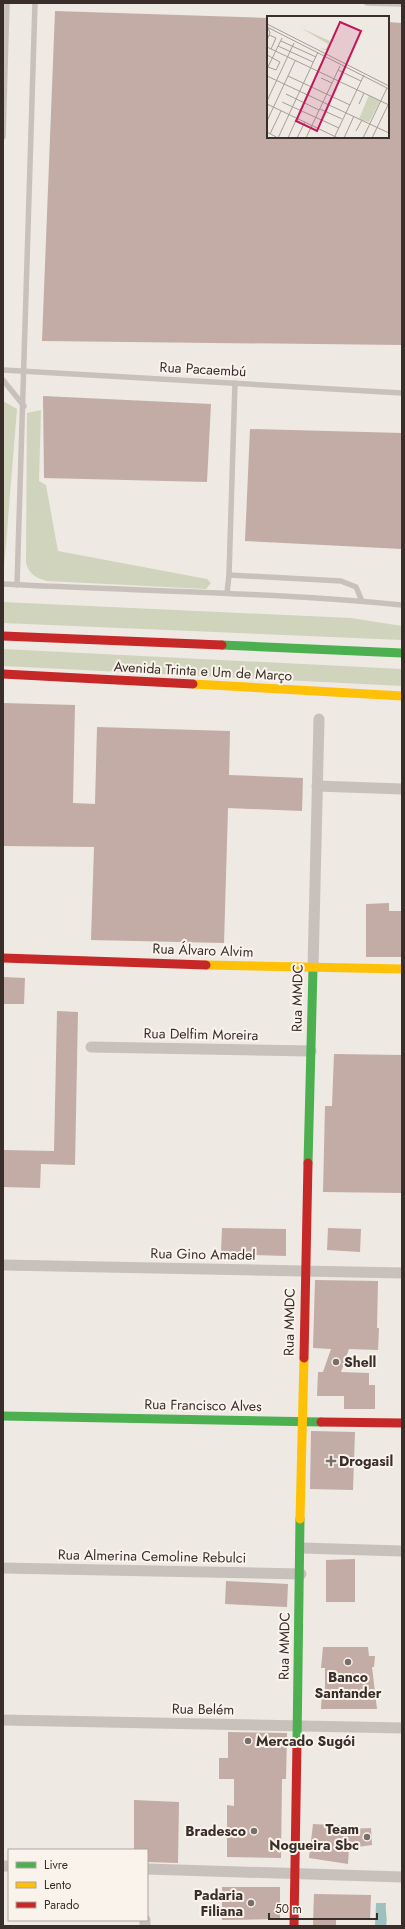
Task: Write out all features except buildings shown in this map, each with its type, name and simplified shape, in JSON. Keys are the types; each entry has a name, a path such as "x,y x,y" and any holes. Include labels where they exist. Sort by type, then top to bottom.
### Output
{"street":[{"name":"Avenida Trinta e Um de Março","path":"3,636 402,654"},
{"name":"Avenida Trinta e Um de Março","path":"3,674 402,696"},
{"name":"Rua MMDC","path":"294,1926 305,1271 319,719"},
{"path":"317,786 402,789"},
{"name":"Rua Álvaro Alvim","path":"3,958 313,968 402,969"},
{"name":"Rua Delfim Moreira","path":"91,1047 311,1051"},
{"name":"Rua Gino Amadel","path":"3,1265 402,1273"},
{"name":"Rua Francisco Alves","path":"3,1416 402,1423"},
{"path":"301,1548 402,1550"},
{"name":"Rua Almerina Cemoline Rebulci","path":"3,1568 300,1574"},
{"name":"Rua Belém","path":"3,1720 402,1728"},
{"path":"148,1869 295,1875 402,1877"}],"lane":[{"path":"3,137 7,3"},
{"path":"17,585 24,406 23,371 35,3"},
{"path":"367,3 402,4"},
{"name":"Rua Pacaembú","path":"3,370 402,393"},
{"path":"3,380 24,406"},
{"path":"227,593 229,575 235,383"},
{"path":"229,575 340,581 356,587 362,601"},
{"path":"3,584 227,593 362,601 402,605"}],"green space":[{"path":"3,401 17,409 4,568 3,568"},
{"path":"41,410 39,481 46,485 58,551 207,579 211,583 206,589 47,581 36,577 31,573 26,563 27,413"},
{"path":"3,602 351,618 402,626 402,640 3,623"},
{"path":"3,649 402,669 402,686 3,666"}],"water":[{"path":"376,1903 386,1903 386,1926 375,1926"}],"traffic: fast":[{"path":"222,645 402,653"},
{"path":"308,1163 313,968"},
{"path":"3,1416 321,1422"},
{"path":"297,1742 300,1519"}],"traffic: slow":[{"path":"193,684 402,696"},
{"path":"206,965 402,969"},
{"path":"300,1519 304,1358"}],"traffic: jam":[{"path":"3,636 222,645"},
{"path":"3,674 193,684"},
{"path":"3,958 206,965"},
{"path":"304,1358 308,1163"},
{"path":"321,1422 402,1423"},
{"path":"294,1926 297,1742"}],"place":[{"name":"Shell","path":"336,1362"},
{"name":"Drogasil","path":"331,1461"},
{"name":"Banco Santander","path":"348,1662"},
{"name":"Mercado Sugói","path":"248,1741"},
{"name":"Bradesco","path":"254,1831"},
{"name":"Team Nogueira Sbc","path":"367,1837"},
{"name":"Padaria Filiana","path":"251,1903"}]}
